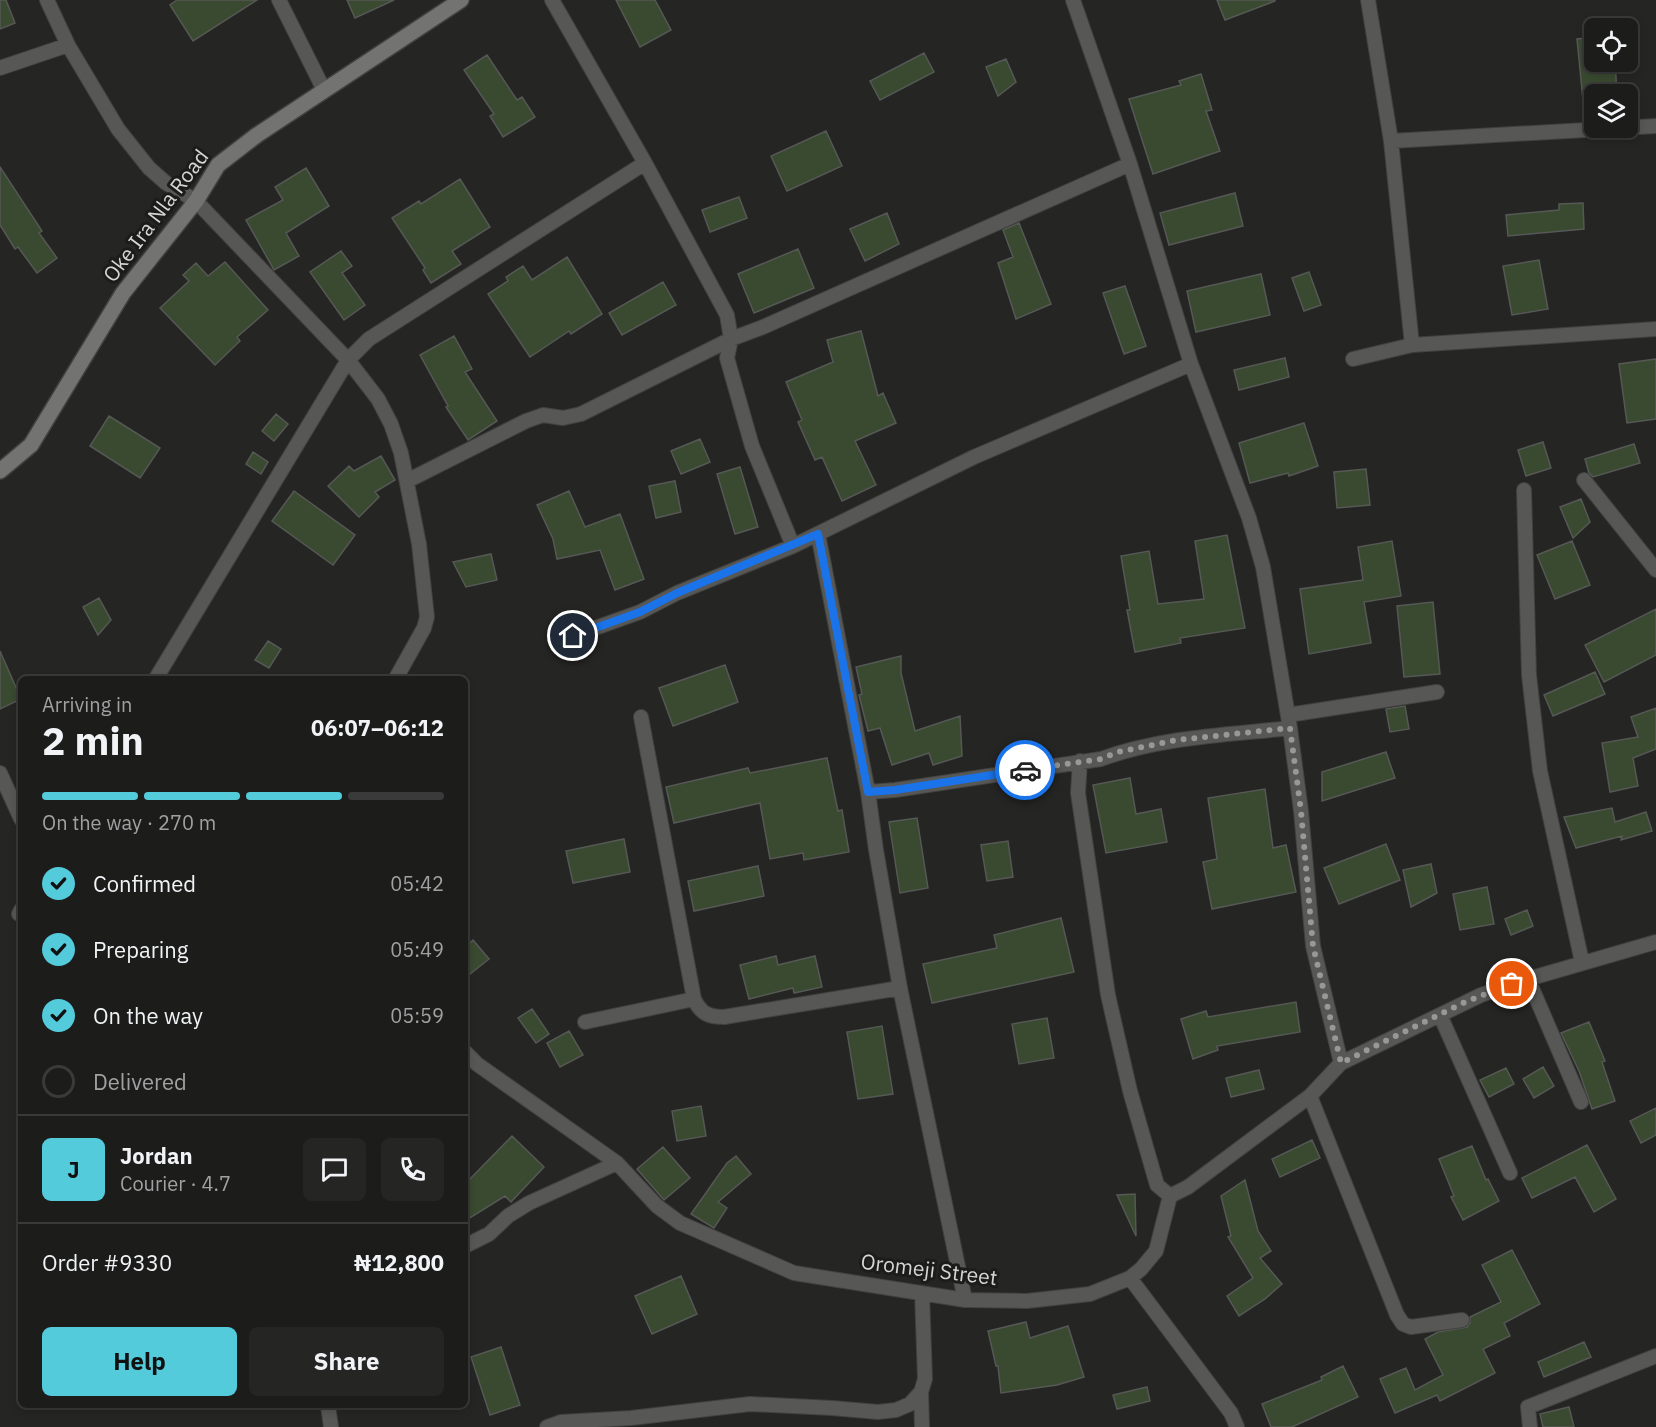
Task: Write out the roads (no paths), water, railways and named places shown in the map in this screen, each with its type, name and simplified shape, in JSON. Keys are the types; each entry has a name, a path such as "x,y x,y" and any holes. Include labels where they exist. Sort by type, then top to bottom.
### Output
{"street":[{"path":"47,0 68,45 118,129 149,168 166,183 196,201 348,360 378,399 391,424 401,453 419,544 427,618 397,676"},
{"path":"279,0 324,90"},
{"name":"Oke Ira Nla Road","path":"0,471 31,445 123,293 196,201 218,165 257,135 461,0"},
{"path":"552,0 727,315 731,339 727,358 752,446 794,546"},
{"path":"1368,0 1391,141 1412,345"},
{"path":"1078,1 1191,364 1249,519 1263,567 1289,722 1301,811 1313,946 1341,1063"},
{"path":"0,68 68,45"},
{"path":"1391,141 1656,126"},
{"path":"157,676 348,360 369,339 645,164"},
{"path":"407,481 526,421 543,415 564,418 581,414 731,339 763,327 1130,164"},
{"path":"1353,359 1412,345 1656,329"},
{"path":"573,636 640,612 677,593 794,546 974,457 1191,364"},
{"path":"1584,480 1656,570"},
{"path":"1524,490 1529,675 1540,771 1582,962"},
{"path":"818,534 868,792 900,988 965,1300"},
{"path":"868,792 895,790 1101,759 1118,752 1177,740 1289,722 1437,692"},
{"path":"641,717 694,999 699,1010 711,1017 724,1017 900,988"},
{"path":"1080,761 1078,793 1108,995 1130,1091 1157,1185 1170,1196 1188,1187 1310,1096 1341,1063 1482,995 1582,962 1656,942"},
{"path":"0,773 18,812"},
{"path":"1528,979 1581,1102"},
{"path":"585,1022 694,999"},
{"path":"1440,1015 1510,1173"},
{"name":"Oromeji Street","path":"468,1055 477,1064 617,1163 657,1206 680,1223 794,1272 965,1300 1027,1302 1090,1294 1130,1278 1156,1251 1170,1196"},
{"path":"1310,1096 1397,1315 1404,1324 1411,1327 1462,1320"},
{"path":"468,1244 489,1234 508,1216 529,1203 617,1163"},
{"path":"1130,1278 1231,1413 1237,1427"},
{"path":"922,1293 925,1379 921,1392 922,1427"},
{"path":"1530,1427 1528,1407 1656,1356"},
{"path":"547,1427 561,1422 631,1418 750,1404 878,1412 896,1410 910,1404 921,1392"},
{"path":"328,1408 331,1427"}]}
